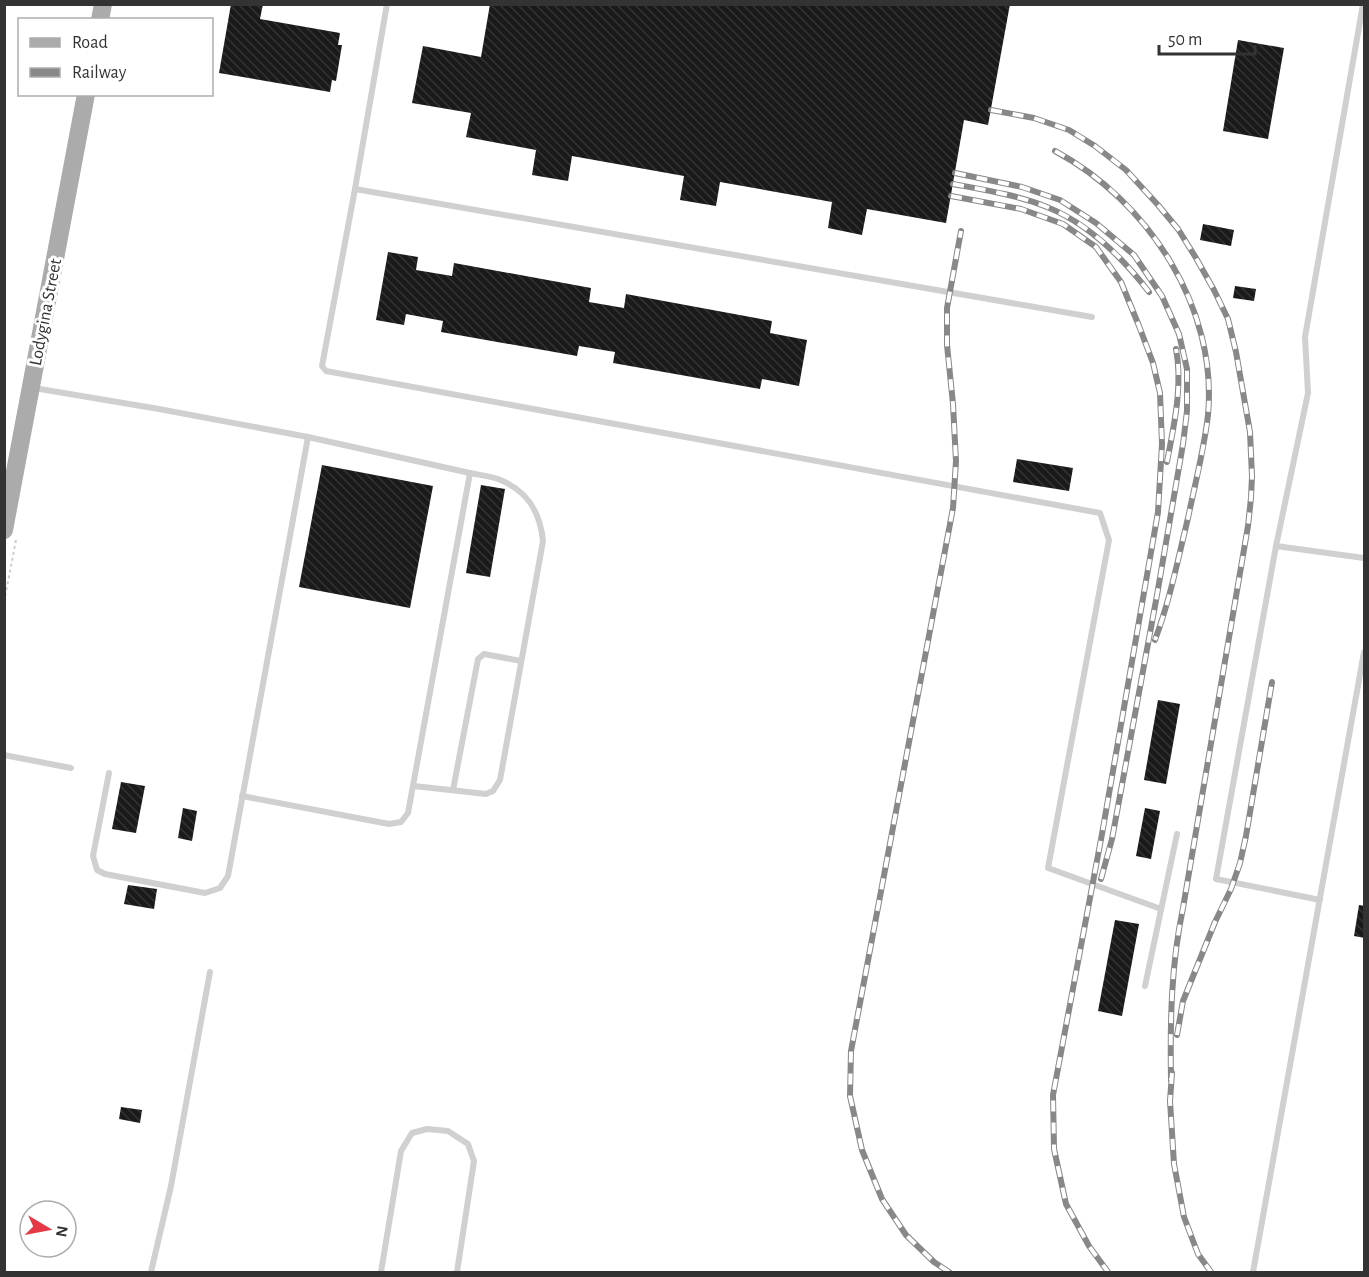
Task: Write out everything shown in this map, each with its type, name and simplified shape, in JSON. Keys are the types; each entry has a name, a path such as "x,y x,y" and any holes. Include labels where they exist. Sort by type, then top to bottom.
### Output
{"main road":[{"name":"Lodygina Street","path":"4,530 86,96"}],"lane":[{"path":"387,4 322,366 326,371 1100,513 1109,540 1048,868 1161,909"},
{"path":"1320,900 1216,879 1276,546 1308,393 1305,337 1363,4"},
{"path":"355,189 1092,317"},
{"path":"30,387 308,437 496,479 513,486 531,503 542,524 543,541 500,780 493,791 486,794 414,786"},
{"path":"109,773 93,856 97,870 105,874 205,893 220,888 228,876 308,437"},
{"path":"242,796 389,824 401,822 408,813 470,473"},
{"path":"1276,546 1365,558"},
{"path":"1253,1272 1365,652"},
{"path":"453,790 478,659 484,654 521,661"},
{"path":"4,755 71,768"},
{"path":"1145,986 1177,834"},
{"path":"151,1272 171,1185 210,972"},
{"path":"381,1272 401,1151 412,1133 427,1129 448,1131 468,1144 474,1161 457,1272"}],"building":[{"path":"231,4 263,4 260,19 340,33 338,45 342,45 336,81 332,80 330,92 219,73"},
{"path":"490,4 1010,4 988,125 964,120 946,223 867,209 862,235 828,228 832,202 720,182 716,206 680,200 684,176 572,156 568,181 532,175 536,150 466,137 471,113 412,103 423,46 481,57"},
{"path":"1238,40 1284,48 1268,139 1223,131"},
{"path":"1203,224 1234,230 1231,246 1200,240"},
{"path":"388,252 418,257 416,270 452,276 454,263 591,288 589,302 624,308 626,294 772,321 770,333 807,340 799,386 762,379 760,389 613,363 615,352 579,346 577,356 441,332 443,321 406,314 404,325 376,320"},
{"path":"1235,286 1256,289 1254,301 1233,298"},
{"path":"1017,459 1073,468 1069,491 1013,482"},
{"path":"322,465 433,486 410,608 299,587"},
{"path":"481,485 505,489 490,577 466,573"},
{"path":"1158,700 1180,704 1166,784 1144,780"},
{"path":"121,782 145,786 136,833 112,829"},
{"path":"183,808 197,811 192,841 178,838"},
{"path":"1145,808 1160,811 1151,859 1136,856"},
{"path":"128,885 157,889 154,909 124,904"},
{"path":"1359,905 1365,906 1365,938 1354,936"},
{"path":"1115,920 1139,924 1122,1016 1098,1011"},
{"path":"121,1107 142,1110 140,1123 119,1119"}],"railway":[{"path":"991,110 1034,118 1069,130 1095,146 1126,170 1178,229 1196,258 1228,319 1236,352 1250,432 1251,498 1179,929 1171,1015 1171,1080"},
{"path":"1055,151 1089,172 1120,198 1147,228 1170,261 1189,297 1201,335 1208,375 1208,415 1177,564 1155,640"},
{"path":"955,173 1022,187 1060,200 1096,223 1134,255 1162,296 1179,334 1187,369 1187,411 1183,444 1112,839 1101,879"},
{"path":"953,184 1024,199 1062,214 1104,243 1128,266 1149,292"},
{"path":"951,196 1021,209 1063,224 1096,247 1121,282 1153,363 1160,393 1162,444 1158,512 1102,834 1053,1095 1054,1149 1066,1204 1089,1246 1108,1272"},
{"path":"949,1272 934,1262 906,1235 882,1199 862,1150 850,1096 851,1051 953,508 956,461 947,345 947,308 961,231"},
{"path":"1167,462 1178,391 1176,349"},
{"path":"1177,1035 1183,1001 1240,863 1272,682"},
{"path":"1172,1073 1170,1101 1174,1164 1184,1217 1198,1254 1211,1272"}]}
